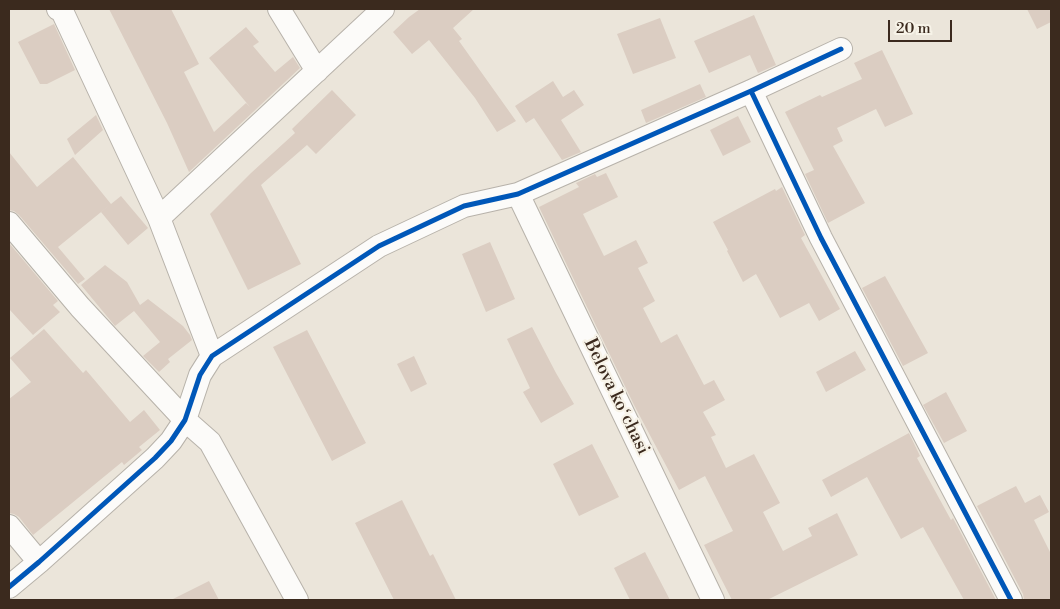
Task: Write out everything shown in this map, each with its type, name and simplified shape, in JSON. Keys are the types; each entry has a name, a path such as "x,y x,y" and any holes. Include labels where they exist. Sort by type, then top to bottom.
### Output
{"street":[{"path":"58,9 62,11 160,218 212,356"},
{"path":"279,9 317,71"},
{"path":"160,218 384,9"},
{"path":"9,588 155,458 171,441 185,420 200,375 212,356 379,246 464,206 518,194 841,49"},
{"path":"750,91 821,238 1011,600"},
{"name":"Belova koʻchasi","path":"518,194 713,600"},
{"path":"9,224 80,308 185,420 210,442 297,600"},
{"path":"9,526 39,562"}],"building":[{"path":"109,9 171,9 199,64 184,72 214,132 246,103 250,107 209,58 246,27 259,42 253,46 275,72 293,57 300,68 189,172 167,123"},
{"path":"420,9 474,9 453,28 462,39 459,41 516,121 497,132 475,98 429,40 412,54 393,32"},
{"path":"1027,9 1051,9 1051,22 1037,29"},
{"path":"754,15 776,65 758,73 750,55 709,73 694,41"},
{"path":"660,18 676,58 633,74 617,34"},
{"path":"54,24 75,70 47,84 40,84 18,42"},
{"path":"882,50 913,114 885,127 876,109 837,128 843,141 833,146 865,203 828,223 805,174 814,170 785,112 820,95 822,97 862,79 854,63"},
{"path":"553,81 563,97 574,90 584,105 561,120 581,152 562,160 534,118 526,123 515,106"},
{"path":"700,84 706,97 646,123 641,110"},
{"path":"332,90 356,115 316,154 307,145 261,185 301,264 248,290 210,214 295,133 292,129"},
{"path":"96,115 103,130 75,155 67,139"},
{"path":"738,116 751,142 723,156 710,130"},
{"path":"9,152 37,187 73,157 111,204 58,247 85,279 78,284 19,215 9,210"},
{"path":"606,173 618,197 583,214 604,256 636,240 648,263 638,268 655,301 643,308 661,343 677,334 704,385 714,380 725,400 703,412 716,435 711,437 726,468 754,454 780,503 763,512 783,551 812,536 808,528 837,513 858,555 767,600 732,600 704,545 733,531 705,476 679,490 634,405 539,207 579,187 576,183 595,174 597,177"},
{"path":"782,187 805,235 801,238 840,309 819,321 809,303 780,318 756,274 743,282 713,222"},
{"path":"121,196 148,228 128,245 101,212"},
{"path":"490,242 515,299 486,312 462,254"},
{"path":"9,243 58,301 53,305 60,312 33,335 9,309"},
{"path":"105,265 127,282 140,305 148,299 183,326 190,335 192,340 168,359 170,362 159,372 143,356 160,342 134,311 115,326 81,285"},
{"path":"885,276 928,353 903,366 862,288"},
{"path":"532,327 574,404 541,423 523,392 530,388 507,339"},
{"path":"44,329 83,373 86,370 130,422 144,410 160,430 139,447 142,450 124,465 122,462 33,535 19,517 9,513 9,399 31,382 10,358"},
{"path":"307,330 366,443 332,461 273,347"},
{"path":"855,351 866,370 826,392 816,372"},
{"path":"414,356 427,384 411,392 397,364"},
{"path":"946,392 967,431 944,443 923,405"},
{"path":"909,433 920,456 917,458 951,520 953,518 996,600 964,600 923,527 901,539 867,477 831,497 822,480"},
{"path":"592,444 619,497 579,516 553,464"},
{"path":"1016,486 1025,503 1040,495 1049,512 1034,520 1051,554 1051,600 1024,600 1023,594 977,506"},
{"path":"402,500 430,556 433,554 456,600 394,600 355,523"},
{"path":"645,552 670,600 630,600 614,568"},
{"path":"209,581 219,600 171,600"}],"cycle path":[{"path":"9,587 155,458 171,441 185,420 200,375 212,356 379,246 464,206 518,194 841,49"},
{"path":"751,91 821,238 1011,600"}]}
